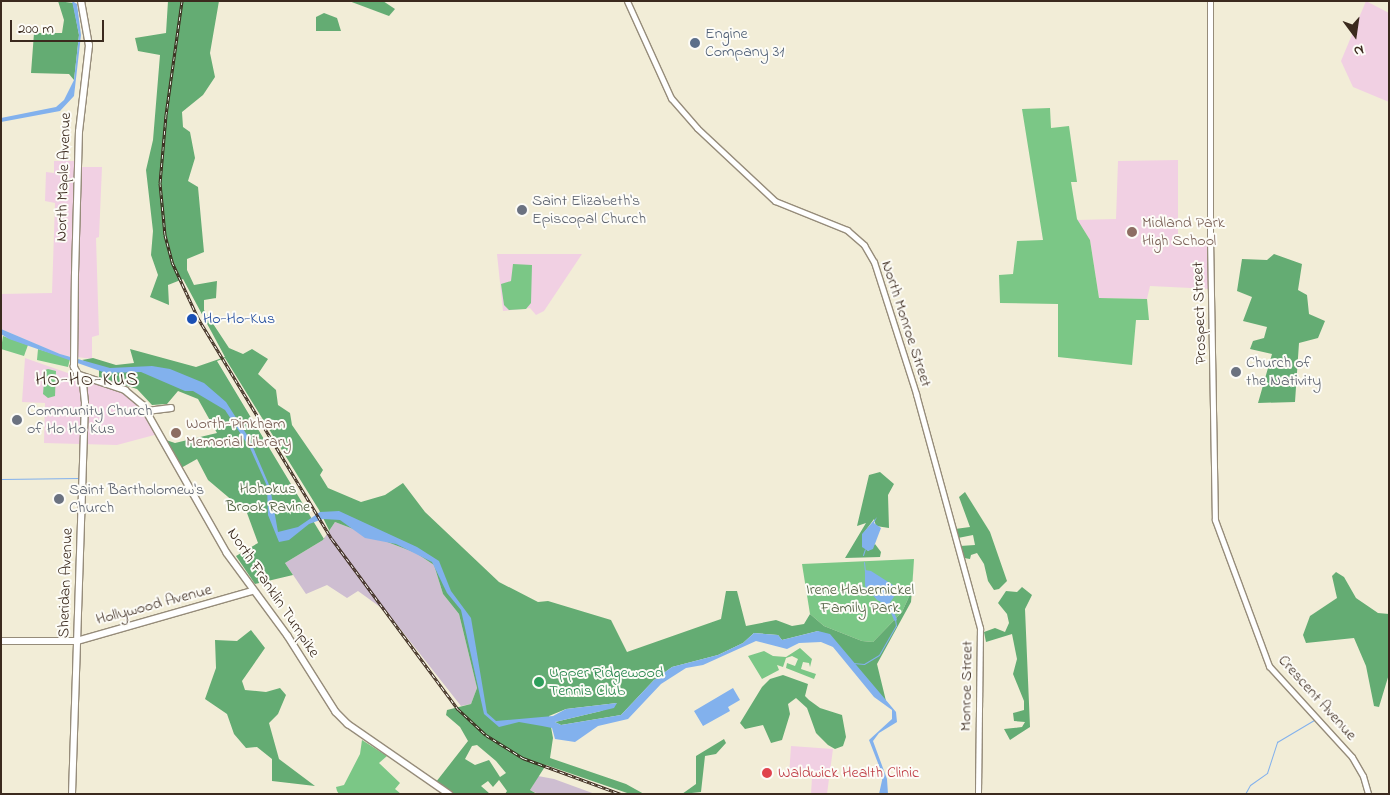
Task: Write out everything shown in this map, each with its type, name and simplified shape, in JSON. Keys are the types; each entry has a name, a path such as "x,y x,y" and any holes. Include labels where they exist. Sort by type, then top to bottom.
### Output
{"main road":[{"name":"North Maple Avenue","path":"77,374 74,359 79,132 89,46 81,1"},
{"name":"North Monroe Street","path":"627,1 671,98 697,128 775,201 838,225 867,250 916,394 960,551"},
{"name":"Prospect Street","path":"1210,1 1210,218 1216,458 1214,508 1220,539 1249,618"},
{"name":"North Franklin Turnpike","path":"77,374 125,390 147,411 227,552 253,591 288,636 343,719 449,794"},
{"name":"Sheridan Avenue","path":"72,794 85,403 77,374"},
{"path":"147,411 171,408"},
{"name":"Monroe Street","path":"960,551 982,641 978,794"},
{"name":"Hollywood Avenue","path":"1,641 77,640 253,591"},
{"name":"Crescent Avenue","path":"1249,618 1269,666 1352,757 1363,776 1368,794"}],"shaded area":[{"path":"1366,1 1389,13 1389,102 1353,87 1341,61"},
{"name":"Midland Park High School","path":"1178,160 1178,239 1209,239 1211,289 1150,286 1147,299 1099,298 1090,240 1077,220 1116,219 1118,161"},
{"path":"54,161 75,161 75,167 102,167 99,237 96,238 99,335 92,337 92,359 62,355 1,329 1,294 52,293 55,203 45,201 46,172 54,173"},
{"path":"497,254 582,254 544,311 536,315 530,308 503,311"},
{"path":"25,358 122,392 135,401 158,434 117,445 44,443 45,403 22,402"},
{"path":"335,522 416,553 434,565 443,594 459,614 477,688 471,704 461,706 387,612 358,591 347,598 327,585 306,594 285,563 323,540"},
{"path":"791,746 833,749 827,794 811,794 812,777 789,776"},
{"path":"538,776 554,779 595,794 538,794 530,790"}],"green space":[{"path":"58,1 73,3 79,35 74,80 69,74 31,73 34,33 62,33 64,20"},
{"name":"Hohokus Brook Ravine","path":"168,1 219,1 210,53 215,77 203,95 182,112 183,127 190,132 195,158 188,181 198,187 204,252 187,259 187,270 194,285 217,281 216,298 204,300 204,310 229,348 243,354 252,349 268,359 258,374 276,390 278,405 290,413 292,425 323,470 320,475 328,488 361,502 385,495 403,483 425,512 499,582 538,602 548,601 611,620 627,652 721,619 726,591 737,591 746,626 776,620 792,626 804,624 810,614 824,626 862,641 873,642 902,612 912,590 911,602 877,664 886,701 818,631 782,640 778,635 754,633 743,643 718,655 672,667 654,680 621,715 561,725 555,722 601,711 617,703 566,709 549,716 553,738 550,758 626,784 644,794 630,794 546,765 530,790 537,794 505,794 507,791 499,780 493,787 488,781 481,786 490,794 453,794 436,782 468,741 460,727 446,715 447,710 471,704 477,688 459,614 443,594 434,565 416,553 335,522 326,536 329,530 319,510 225,358 217,361 324,539 285,563 293,575 255,584 236,556 258,543 247,513 208,480 197,459 181,468 166,440 175,443 217,433 198,399 178,391 167,404 152,405 137,389 99,377 99,369 82,360 93,358 116,365 134,363 130,349 196,367 225,357 183,279 168,285 169,305 150,297 158,275 151,255 153,231 146,170 153,140 160,55 138,51 135,38 166,33","holes":["477,745 496,761 506,773 500,777 489,760 475,765 465,759 472,746"]},
{"path":"349,1 383,1 395,9 389,16"},
{"path":"324,13 337,18 341,31 316,31 316,17"},
{"path":"1050,108 1051,128 1069,126 1077,182 1071,182 1077,219 1090,240 1099,298 1147,299 1149,320 1136,320 1132,365 1058,357 1058,304 1000,303 999,275 1013,274 1017,241 1043,240 1022,109"},
{"path":"1274,254 1302,264 1298,290 1307,295 1309,314 1325,321 1318,338 1299,343 1295,402 1258,403 1272,354 1250,349 1253,341 1264,338 1267,327 1243,321 1252,297 1237,291 1242,259 1267,260"},
{"path":"513,264 532,265 531,303 526,309 509,310 504,305 501,284 511,281"},
{"path":"3,336 28,345 24,356 1,349"},
{"path":"38,349 70,359 68,367 37,360"},
{"path":"45,370 56,371 55,396 48,398 43,394"},
{"path":"880,472 894,484 888,495 889,528 876,526 874,519 863,534 862,543 868,551 875,544 881,552 880,557 845,558 866,523 857,526 869,475"},
{"path":"965,492 990,532 1007,581 999,589 994,590 988,581 984,564 977,553 971,555 970,559 964,558 960,546 975,545 973,535 958,538 955,529 970,527 959,497"},
{"name":"Irene Habernickel Family Park","path":"914,559 912,590 902,612 873,642 862,641 824,626 810,614 802,564"},
{"path":"1336,572 1344,577 1356,598 1378,613 1389,614 1389,674 1379,707 1374,706 1366,666 1354,638 1306,643 1303,635 1310,616 1337,598 1332,576"},
{"path":"1022,587 1032,595 1025,609 1030,727 1010,740 1004,729 1022,727 1025,722 1014,721 1013,713 1024,710 1024,701 1013,674 1017,659 1012,634 986,642 984,632 995,628 1005,632 1009,623 1007,614 998,603 1006,591 1017,592"},
{"path":"251,630 265,648 242,681 245,690 266,692 280,688 286,695 278,714 269,723 279,759 315,786 272,781 272,759 257,747 246,748 234,734 227,714 205,699 216,668 215,640 237,641"},
{"path":"800,648 812,659 810,667 809,663 803,662 801,669 816,674 814,679 786,668 787,663 795,666 798,659 792,656 786,658 783,667 777,665 779,670 762,679 748,656 764,651 773,656 786,657"},
{"path":"783,675 808,684 805,696 809,700 820,708 842,715 846,737 843,746 835,749 816,733 807,708 796,698 788,704 790,714 782,740 771,743 763,725 745,729 740,723 762,687 770,679"},
{"path":"724,739 726,743 716,754 705,756 701,792 682,794 696,784 696,756"},
{"path":"362,740 387,756 379,763 400,783 395,789 401,794 339,794 336,787 344,785 360,754"}],"water":[{"path":"72,1 77,4 81,35 74,96 60,111 1,122 1,118 56,107 64,100 74,80 79,35"},
{"path":"1,329 60,354 110,368 152,366 170,369 204,383 226,402 249,438 270,487 278,532 298,527 320,512 339,511 417,547 439,561 451,591 471,618 487,713 496,721 553,716 566,709 617,703 614,708 555,722 561,725 621,715 654,680 672,667 718,655 743,643 754,633 778,635 782,640 818,631 830,634 896,712 897,722 879,733 873,741 887,779 888,794 879,794 883,776 869,740 892,719 892,710 874,697 833,647 821,642 799,643 787,649 756,641 703,665 686,668 661,684 628,719 598,726 575,742 555,739 552,728 542,726 519,722 499,727 484,714 461,610 447,593 432,562 396,544 365,538 340,520 323,519 309,524 289,540 279,542 268,515 267,486 250,448 225,410 193,391 185,391 141,372 106,373 9,339 1,334"},
{"path":"877,517 874,523 881,528 873,549 868,551 862,547 862,534"},
{"path":"865,570 871,571 893,585 897,592 888,606 877,600 865,586"},
{"path":"733,688 740,700 728,707 730,711 703,726 694,711"}],"waterway":[{"path":"1,479 79,478"},
{"path":"863,555 865,549"},
{"path":"864,562 865,571"},
{"path":"889,605 895,619"},
{"path":"853,663 864,664 879,655 896,626 895,619"},
{"path":"1245,794 1250,785 1267,773 1277,742 1314,720"}],"railway":[{"path":"182,1 166,115 160,183 165,235 172,262 198,318 332,539 458,709 486,735 523,758 621,794"}],"place":[{"name":"Engine Company 31","path":"695,43"},
{"name":"Saint Elizabeth's Episcopal Church","path":"522,210"},
{"name":"Midland Park High School","path":"1132,232"},
{"name":"Ho-Ho-Kus","path":"192,319"},
{"name":"Church of the Nativity","path":"1236,372"},
{"name":"Community Church of Ho Ho Kus","path":"17,420"},
{"name":"Worth-Pinkham Memorial Library","path":"176,433"},
{"name":"Saint Bartholomew's Church","path":"59,499"},
{"name":"Upper Ridgewood Tennis Club","path":"539,682"},
{"name":"Waldwick Health Clinic","path":"767,773"}],"district":[{"name":"HO-HO-KUS","path":"87,381"}]}
